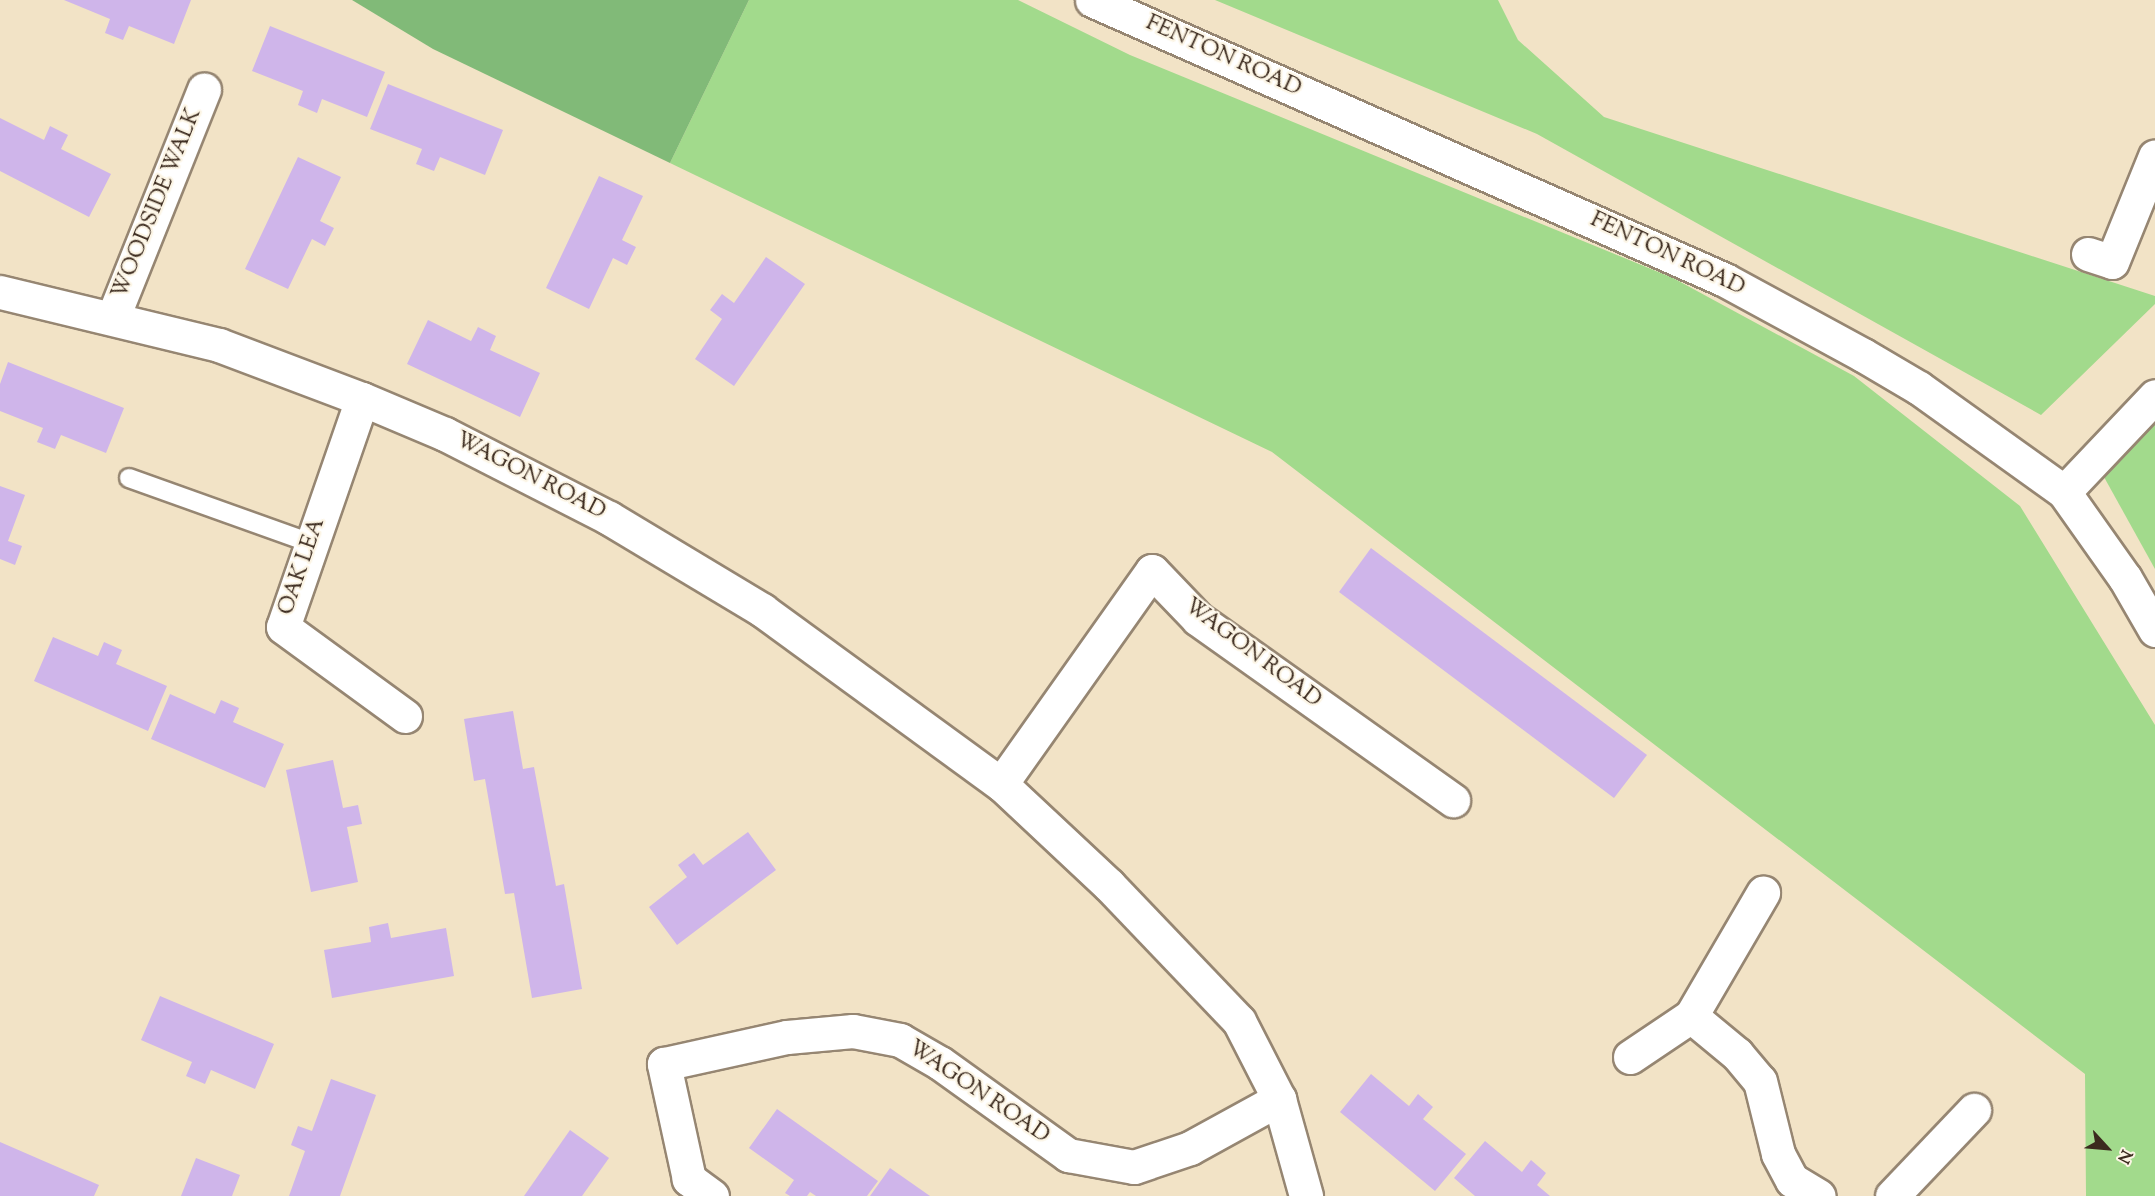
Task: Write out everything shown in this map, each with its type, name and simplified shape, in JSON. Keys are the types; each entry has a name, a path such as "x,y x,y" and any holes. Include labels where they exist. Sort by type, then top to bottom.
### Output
{"street":[{"name":"FENTON ROAD","path":"1092,0 1725,280 1919,388 2064,492 2125,578 2155,630"},
{"name":"WOODSIDE WALK","path":"113,317 204,90"},
{"path":"2088,254 2112,262 2155,156"},
{"name":"WAGON ROAD","path":"0,292 113,317 219,345 362,399 445,434 619,524 762,610 1001,784 1109,885 1239,1021 1279,1099 1306,1196"},
{"path":"2064,492 2155,396"},
{"name":"OAK LEA","path":"362,399 283,627 405,716"},
{"name":"WAGON ROAD","path":"1001,784 1152,571 1198,619 1453,800"},
{"path":"1630,1057 1691,1016 1763,893"},
{"path":"1691,1016 1737,1054 1760,1081 1778,1154 1792,1180 1819,1196"},
{"name":"WAGON ROAD","path":"712,1196 689,1179 664,1064 787,1037 853,1030 900,1040 940,1063 1068,1155 1134,1167 1190,1148 1279,1099"},
{"path":"1892,1196 1974,1110"}],"lane":[{"path":"129,478 311,543"}],"green space":[{"path":"352,0 749,0 670,163 433,49"},
{"path":"749,0 1018,0 1130,55 1673,278 1854,376 2020,506 2155,725 2155,1196 2086,1196 2085,1074 1272,452 670,163"},
{"path":"1215,0 1498,0 1518,40 1604,117 2155,296 2155,304 2041,415 1537,134"},
{"path":"2155,419 2155,569 2104,477"}],"building":[{"path":"64,0 191,0 174,44 129,26 123,40 105,33 110,19"},
{"path":"270,26 385,72 367,117 322,99 317,113 298,105 303,91 252,71"},
{"path":"388,84 503,130 485,175 440,157 434,171 416,164 422,149 370,129"},
{"path":"0,118 44,140 50,126 68,135 61,149 111,174 89,217 0,171"},
{"path":"298,157 341,177 320,221 334,228 325,246 312,239 288,289 245,269"},
{"path":"599,176 643,196 622,240 636,247 627,265 613,258 589,309 546,288"},
{"path":"766,257 805,284 734,386 695,359 722,319 710,310 722,294 734,303"},
{"path":"428,320 471,341 478,327 496,336 490,350 540,373 520,417 407,364"},
{"path":"8,362 124,408 106,453 61,435 55,449 37,442 43,428 0,411 0,384"},
{"path":"0,486 25,495 8,541 22,546 15,565 0,559"},
{"path":"1371,548 1647,755 1614,798 1339,592"},
{"path":"53,637 98,656 104,642 122,650 116,664 167,686 148,731 34,681"},
{"path":"170,694 215,714 221,700 239,708 233,722 284,744 265,788 151,739"},
{"path":"513,711 523,769 534,767 556,886 564,884 582,989 532,998 514,893 505,894 485,779 474,781 464,719"},
{"path":"333,760 343,808 358,805 362,824 347,827 358,882 311,892 286,770"},
{"path":"748,832 776,870 677,945 649,907 687,877 678,865 694,853 703,865"},
{"path":"388,923 391,938 446,928 454,976 332,998 324,950 371,942 369,927"},
{"path":"160,996 274,1044 255,1089 211,1070 205,1084 186,1076 192,1062 141,1040"},
{"path":"1371,1074 1409,1106 1418,1094 1433,1107 1423,1119 1466,1154 1435,1191 1340,1112"},
{"path":"331,1079 376,1095 340,1196 289,1196 305,1151 291,1145 298,1126 312,1131"},
{"path":"777,1109 878,1181 867,1196 816,1196 810,1192 807,1196 790,1196 785,1193 794,1180 749,1148"},
{"path":"570,1130 609,1158 582,1196 524,1196"},
{"path":"1485,1141 1522,1172 1531,1160 1546,1173 1537,1185 1550,1196 1475,1196 1454,1178"},
{"path":"0,1142 99,1185 94,1196 0,1196"},
{"path":"196,1158 240,1175 232,1196 181,1196"},
{"path":"890,1168 930,1196 870,1196"}]}
